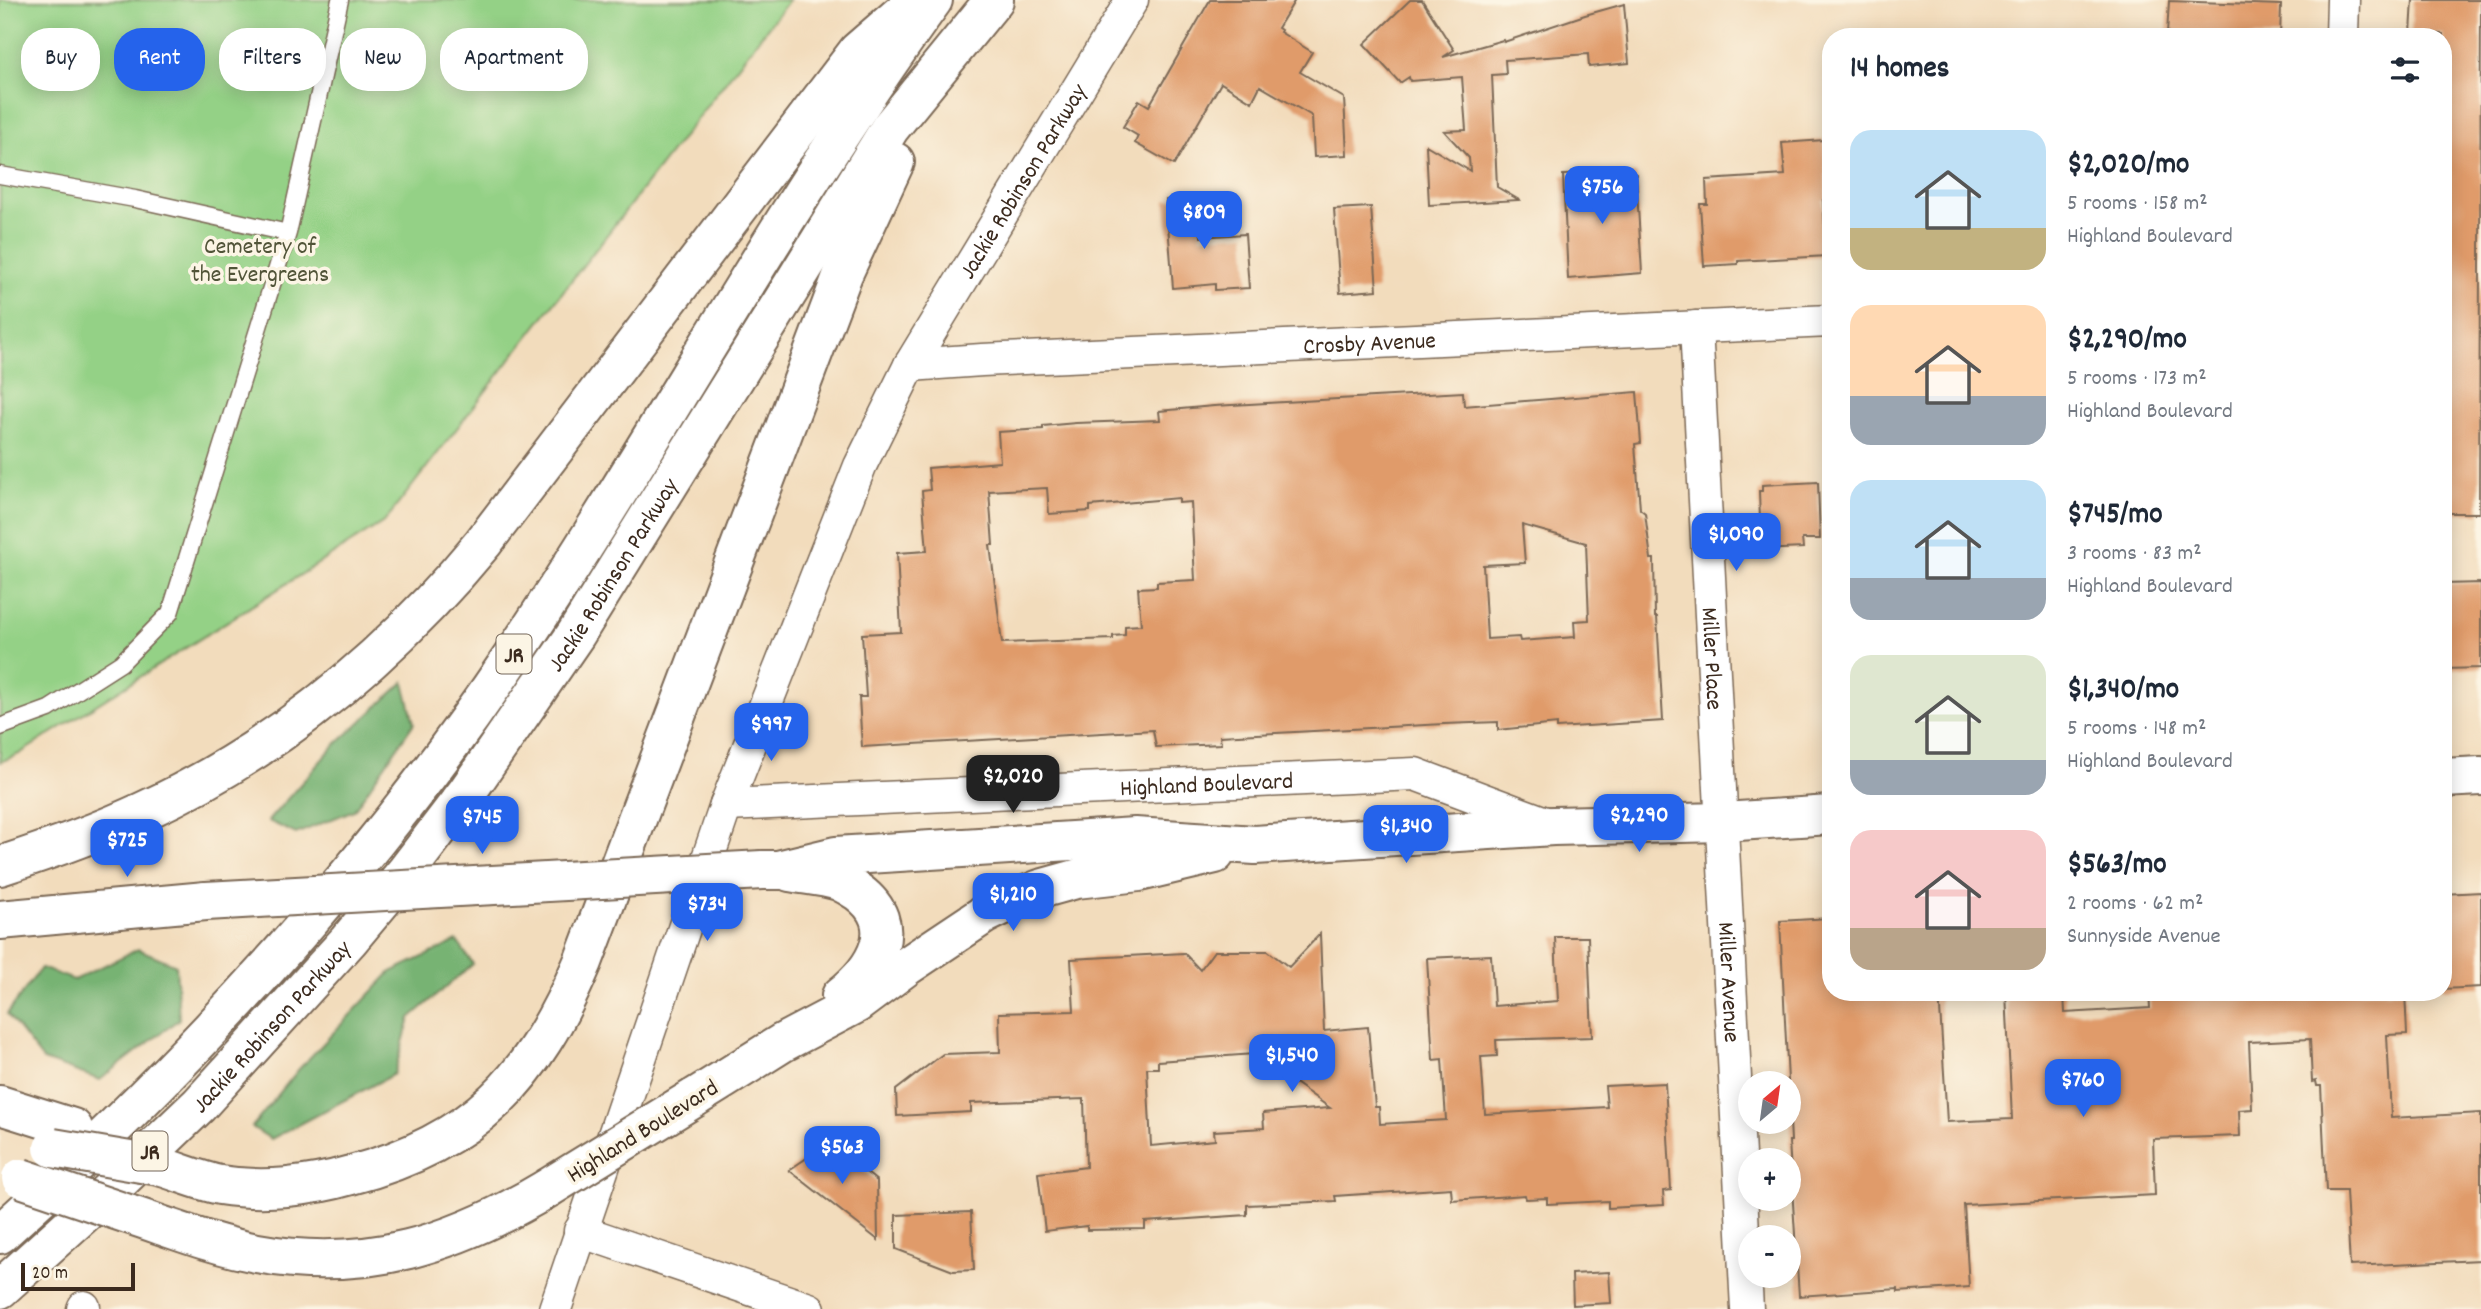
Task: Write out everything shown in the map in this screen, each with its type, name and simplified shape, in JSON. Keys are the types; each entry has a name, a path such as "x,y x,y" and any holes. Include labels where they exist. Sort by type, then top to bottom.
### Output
{"main road":[{"path":"0,866 95,832 144,811 237,762 315,709 391,644 483,543 858,51 916,0"},
{"name":"Jackie Robinson Parkway","path":"0,1234 152,1089 251,986 346,880 432,770 510,659 587,542 806,186 884,68 933,0"},
{"path":"0,1105 73,1128 159,1166 220,1185 290,1187 328,1182 393,1164 422,1152 471,1122 497,1098 540,1047 561,1011 583,962 776,446 862,229 911,132 990,5"},
{"name":"Jackie Robinson Parkway","path":"0,1289 110,1191 199,1105 348,941 428,842 482,771 576,634 890,128 990,5"},
{"path":"2452,778 2481,776"},
{"name":"Highland Boulevard","path":"0,920 206,901 770,870 836,856 1135,837 1255,845 1553,826 1723,822 1822,816"},
{"name":"Highland Boulevard","path":"0,1171 203,1239 256,1252 295,1258 353,1258 385,1254 461,1234 495,1219 782,1043 856,1004 985,914 1012,901 1040,889 1076,879 1139,872 1255,845"},
{"path":"770,870 839,881 876,909 881,921 880,945 868,968 845,993 782,1043"},
{"path":"0,1131 53,1148 159,1166"}],"street":[{"name":"Jackie Robinson Parkway","path":"555,1309 726,805 860,466 910,365 1132,0"},
{"path":"2342,28 2343,0"},
{"name":"Crosby Avenue","path":"910,365 1822,321"},
{"name":"Miller Place","path":"1696,327 1723,822"},
{"name":"Highland Boulevard","path":"726,805 1415,774 1553,826"},
{"name":"Miller Avenue","path":"1723,822 1747,1309"},
{"path":"580,1231 808,1309"}],"lane":[{"path":"0,727 49,709 121,663 170,613 288,233 340,0"},
{"path":"0,175 135,200 288,233"}],"green space":[{"name":"Cemetery of the Evergreens","path":"0,0 789,0 385,521 19,754 0,762"},
{"path":"404,682 414,723 354,810 296,834 268,821 333,747"},
{"path":"457,941 473,964 410,1018 394,1074 271,1139 252,1127 299,1069 391,972"},
{"path":"138,949 176,965 179,1019 100,1080 43,1060 7,1014 41,968 74,980"}],"building":[{"path":"1210,0 1295,0 1278,28 1280,32 1312,52 1300,72 1344,98 1347,155 1314,157 1312,116 1260,86 1252,102 1221,83 1174,165 1135,143 1138,136 1123,127 1139,100 1149,106"},
{"path":"1410,0 1422,0 1454,50 1443,57 1503,40 1504,42 1624,4 1629,63 1589,67 1588,54 1505,60 1506,74 1492,75 1497,187 1519,200 1429,205 1426,145 1470,171 1469,158 1444,131 1466,130 1462,77 1410,81 1409,77 1400,83 1364,44"},
{"path":"2413,0 2481,0 2479,513 2452,513 2452,28 2411,28"},
{"path":"2169,1 2281,5 2280,28 2167,28"},
{"path":"1822,140 1822,256 1738,261 1738,264 1704,266 1700,204 1707,204 1706,180 1785,175 1782,143"},
{"path":"1592,174 1592,178 1636,174 1642,273 1568,279 1563,175"},
{"path":"1198,198 1201,237 1245,234 1249,288 1215,290 1215,284 1173,288 1166,200"},
{"path":"1371,207 1377,290 1340,293 1334,209"},
{"path":"1463,392 1464,406 1637,392 1641,443 1635,444 1640,509 1645,513 1651,559 1654,559 1655,617 1663,721 1557,728 1557,724 1498,730 1498,722 1444,724 1220,736 1221,744 1156,747 1153,730 862,747 859,697 866,697 862,634 901,632 897,553 927,551 922,491 930,490 928,468 1000,462 998,432 1043,429 1043,426 1076,423 1160,420 1159,411","holes":["1047,488 1049,514 1090,511 1090,506 1179,498 1179,503 1191,502 1195,580 1157,582 1157,587 1138,588 1141,625 1125,626 1125,635 1113,636 1113,639 1002,643 990,545 993,545 989,491","1522,525 1586,543 1589,620 1574,621 1575,637 1520,641 1519,637 1487,639 1483,565 1525,563"]},
{"path":"1818,482 1820,539 1802,539 1803,548 1761,550 1759,491 1762,491 1762,485"},
{"path":"2481,583 2481,668 2452,669 2452,584"},
{"path":"2481,892 2481,987 2452,989 2452,894"},
{"path":"1822,918 1822,1001 1940,1001 1947,1122 2012,1119 2006,1001 2064,1001 2065,1013 2150,1008 2150,1001 2405,1001 2407,1034 2387,1035 2391,1118 2481,1113 2481,1260 2350,1266 2346,1191 2326,1191 2321,1086 2317,1086 2316,1081 2312,1082 2310,1039 2249,1042 2252,1109 2239,1110 2240,1136 2153,1139 2155,1195 1964,1205 1969,1287 1799,1296 1801,1225 1794,1225 1794,1211 1801,1211 1801,1148 1789,1148 1789,1141 1791,1134 1801,1134 1801,1071 1788,1071 1780,921"},
{"path":"1320,934 1324,1031 1368,1027 1375,1107 1379,1107 1380,1124 1446,1120 1442,1059 1433,1060 1427,958 1491,955 1494,1006 1558,1001 1555,937 1588,937 1592,1037 1496,1040 1497,1056 1481,1057 1485,1114 1607,1107 1605,1086 1665,1083 1671,1190 1663,1191 1664,1205 1608,1208 1608,1201 1547,1204 1547,1198 1526,1199 1525,1195 1452,1200 1451,1188 1335,1196 1336,1201 1247,1205 1247,1215 1145,1222 1145,1229 1087,1230 1087,1226 1045,1231 1038,1173 1086,1167 1084,1099 971,1103 971,1112 897,1116 896,1090 943,1054 1000,1052 999,1013 1074,1011 1071,959 1184,953 1200,970 1214,951 1268,951 1289,967","holes":["1254,1054 1330,1108 1263,1113 1264,1128 1214,1131 1215,1140 1151,1146 1147,1068 1158,1068 1158,1061"]},
{"path":"829,1143 877,1181 878,1240 789,1170"},
{"path":"971,1212 974,1270 953,1271 896,1249 896,1215"},
{"path":"1609,1272 1611,1303 1573,1305 1572,1274"}]}
